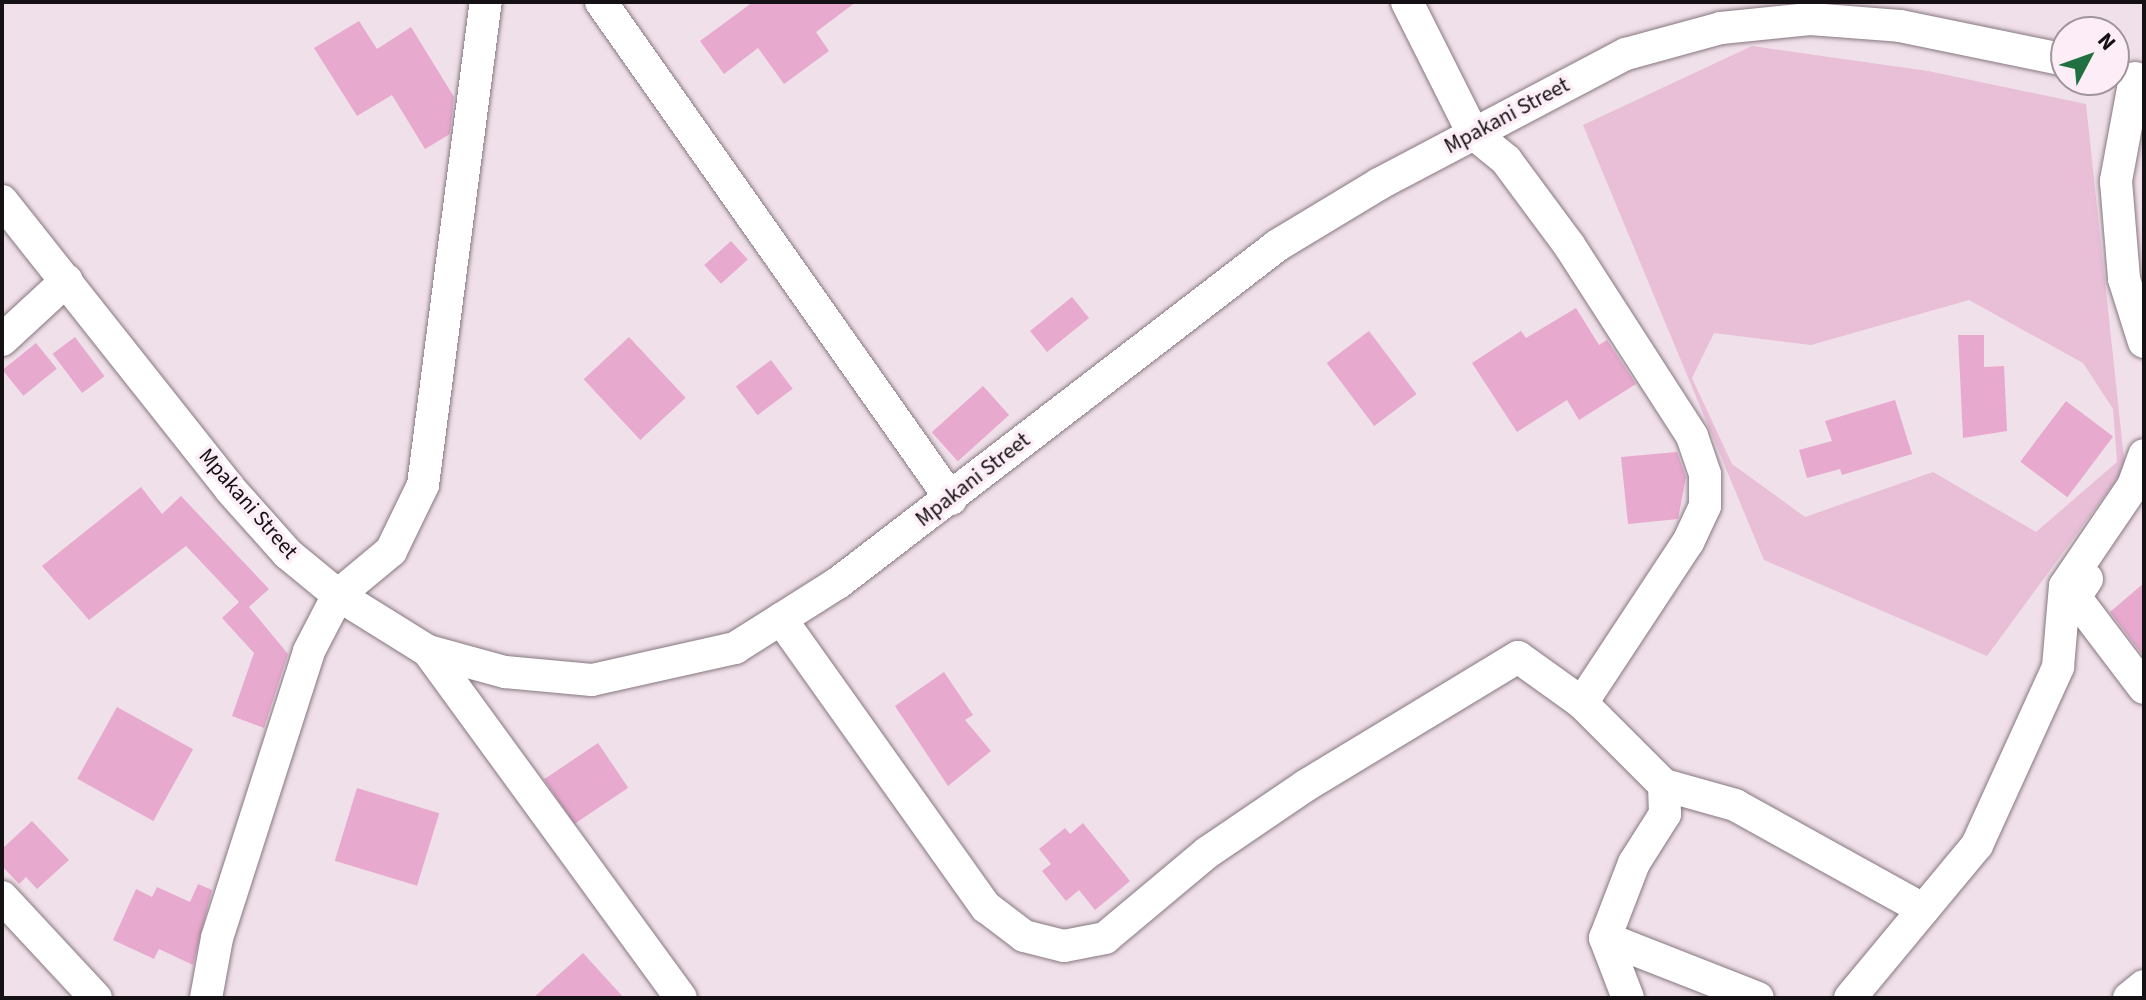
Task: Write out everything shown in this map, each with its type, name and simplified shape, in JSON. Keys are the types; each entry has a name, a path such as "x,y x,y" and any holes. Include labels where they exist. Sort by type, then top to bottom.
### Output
{"street":[{"path":"206,998 263,785 309,651 338,595 391,551 423,485 486,2"},
{"path":"601,2 951,499"},
{"path":"1407,2 1473,133 1506,160 1569,245 1692,436 1705,474 1705,506 1688,542 1582,703"},
{"name":"Mpakani Street","path":"2,201 230,489 288,554 338,595 428,651 505,672 592,680 735,648 951,499 1278,245 1473,133 1626,54 1721,28 1810,19 1900,26 2050,57"},
{"path":"2131,76 2116,181 2124,279 2144,342"},
{"path":"2,340 67,280"},
{"path":"1850,998 1977,845 2058,667 2065,586 2133,486 2144,455"},
{"path":"2144,498 2075,597 2144,688"},
{"path":"781,619 986,907 1024,936 1064,946 1105,938 1208,852 1305,786 1518,657 1582,703 1664,785 1735,805 1923,909"},
{"path":"428,651 681,998"},
{"path":"1628,998 1605,938 1634,863 1665,814 1664,785"},
{"path":"2,897 96,998"},
{"path":"1605,938 1758,998"},
{"path":"2129,998 2144,986"}],"shaded area":[{"path":"1752,46 1928,71 2086,104 2125,468 1987,656 1764,560 1583,125","holes":["1969,300 2083,363 2113,409 2117,462 2036,532 1933,472 1805,517 1732,464 1692,378 1714,333 1811,345"]}],"building":[{"path":"753,2 856,2 816,32 829,51 784,84 758,48 724,74 700,41"},
{"path":"359,21 377,49 411,27 454,97 450,134 425,149 392,95 357,116 314,48"},
{"path":"731,241 748,260 721,284 704,265"},
{"path":"1072,297 1089,318 1047,352 1030,331"},
{"path":"1576,308 1599,345 1607,340 1636,384 1579,420 1567,400 1517,432 1472,363 1521,331 1526,338"},
{"path":"1369,331 1417,394 1374,426 1327,363"},
{"path":"1958,335 1984,335 1984,367 2004,366 2007,431 1963,438"},
{"path":"75,337 104,376 82,393 53,354"},
{"path":"629,337 686,398 640,440 584,379"},
{"path":"36,343 57,369 23,396 3,370"},
{"path":"771,360 793,389 758,415 736,386"},
{"path":"983,386 1009,415 958,461 932,432"},
{"path":"1895,400 1912,454 1842,475 1840,469 1807,478 1799,450 1832,441 1825,421"},
{"path":"2066,401 2113,437 2067,497 2020,462"},
{"path":"1677,452 1686,477 1678,519 1628,524 1621,457"},
{"path":"141,487 162,514 181,496 269,589 249,607 288,654 264,728 232,716 254,653 222,618 239,602 186,546 89,620 42,566"},
{"path":"2144,583 2144,657 2110,612"},
{"path":"944,672 973,715 965,720 991,751 948,786 895,706"},
{"path":"117,707 193,749 153,821 77,779"},
{"path":"598,743 628,788 574,824 544,779"},
{"path":"357,788 439,813 417,886 335,861"},
{"path":"32,821 69,860 37,889 26,877 19,884 2,866 2,849"},
{"path":"1083,823 1130,881 1095,910 1079,890 1066,901 1042,871 1051,864 1039,849 1065,828 1070,834"},
{"path":"198,884 212,890 193,965 159,949 154,959 113,940 136,889 152,897 157,887 190,902"},
{"path":"583,953 624,998 533,998"}]}
